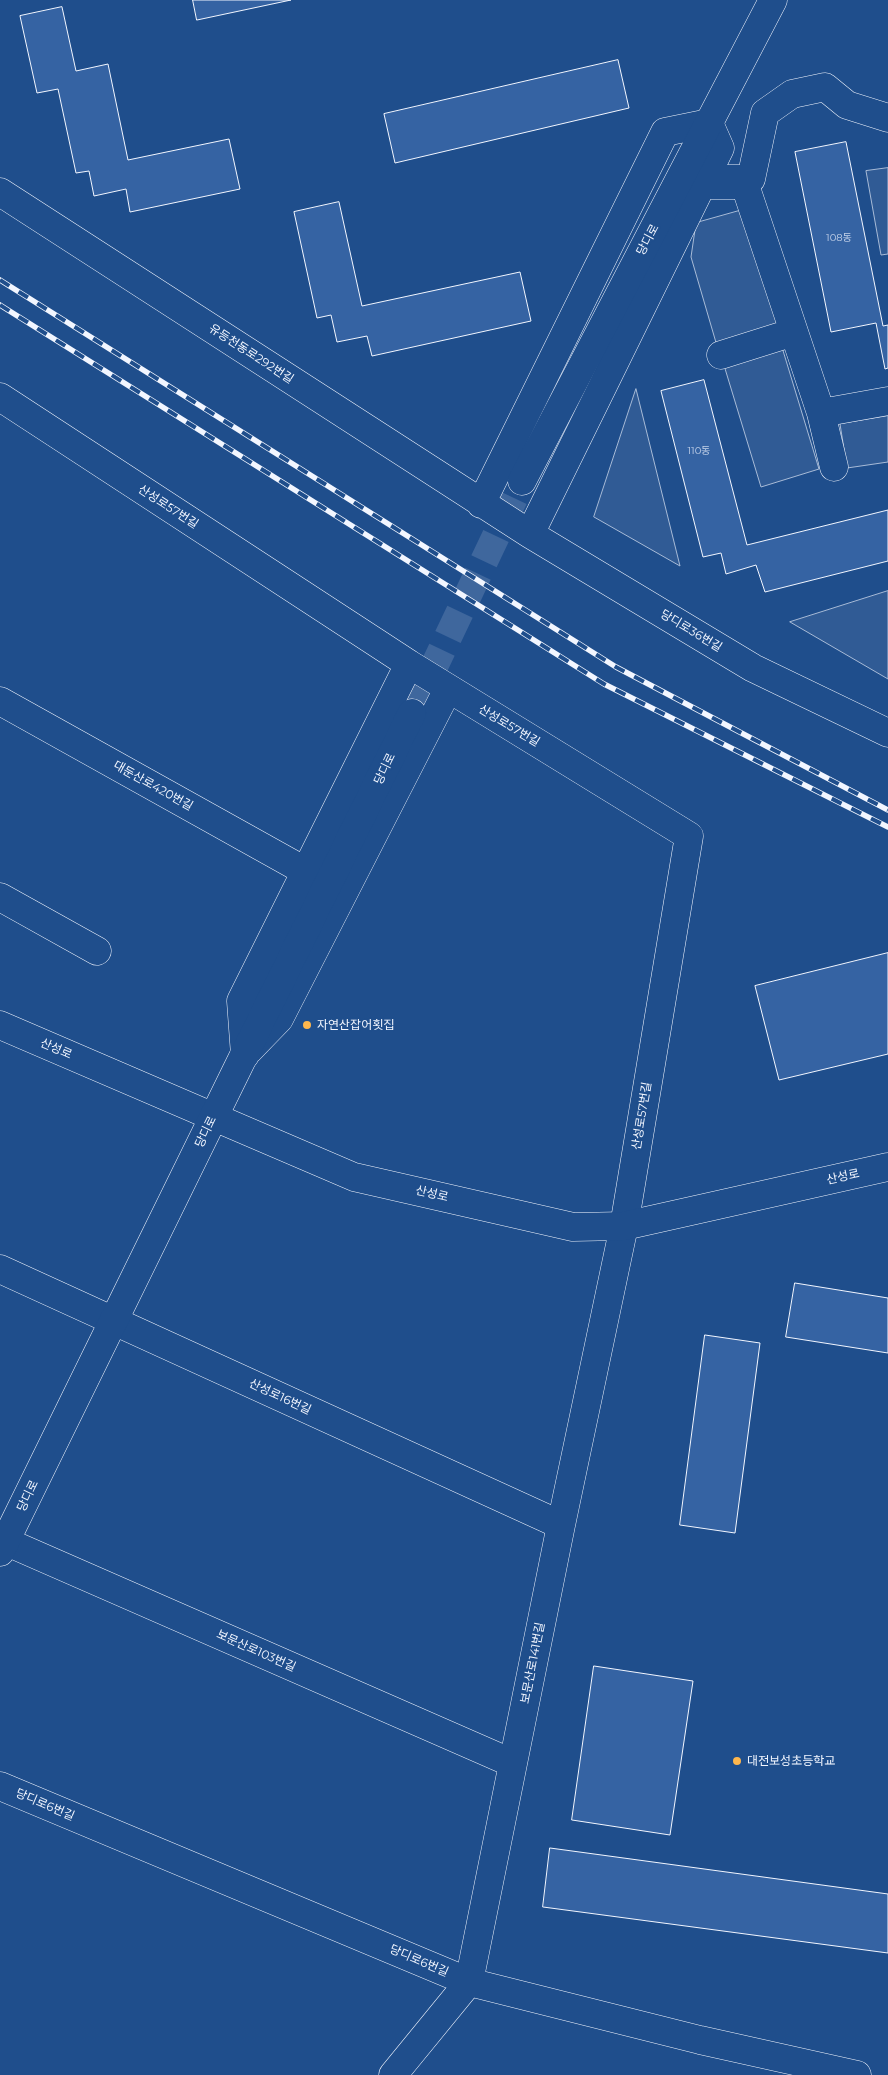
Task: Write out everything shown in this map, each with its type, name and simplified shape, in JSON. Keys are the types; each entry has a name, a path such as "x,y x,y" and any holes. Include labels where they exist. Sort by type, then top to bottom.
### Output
{"street":[{"name":"당디로","path":"522,481 773,0"},
{"path":"703,183 751,179 765,112 792,94 825,87 847,105 888,118"},
{"path":"492,510 665,132 708,123 720,148 530,534"},
{"path":"703,183 745,185 821,413 834,467"},
{"name":"유등천동로292번길","path":"0,192 492,510"},
{"path":"721,355 794,332"},
{"name":"산성로57번길","path":"0,396 448,689 689,836 624,1226"},
{"path":"821,413 888,401"},
{"name":"당디로36번길","path":"492,510 753,668 888,733"},
{"path":"245,1054 241,1001 409,664"},
{"path":"245,1054 279,1019 448,689"},
{"name":"대둔산로420번길","path":"0,701 305,872"},
{"name":"당디로","path":"2,1544 114,1321 412,713"},
{"path":"0,898 97,950"},
{"name":"산성로","path":"0,1025 354,1176 573,1227 624,1226 888,1168"},
{"name":"보문산로141번길","path":"393,2075 469,1982 512,1763 624,1226"},
{"name":"산성로16번길","path":"0,1269 561,1525"},
{"name":"보문산로103번길","path":"2,1544 512,1763"},
{"name":"당디로6번길","path":"0,1786 469,1982 700,2040 857,2075"}],"shaded area":[{"path":"888,168 888,254 881,255 866,171"},
{"path":"746,209 780,328 717,346 691,257 696,223"},
{"path":"781,344 819,469 761,487 723,362"},
{"path":"636,389 680,566 594,517"},
{"path":"888,416 888,462 847,468 840,424"},
{"path":"888,591 888,679 790,622"}],"building":[{"path":"193,0 291,0 197,20"},
{"path":"62,7 76,71 108,64 128,160 229,139 240,189 130,212 126,189 94,196 89,171 76,173 58,89 37,93 20,16"},
{"path":"618,60 629,108 395,163 384,114"},
{"path":"846,142 883,326 888,325 888,368 885,369 876,323 831,332 795,152"},
{"path":"339,202 362,306 520,272 531,321 372,356 367,336 337,342 331,315 317,318 294,212"},
{"path":"704,380 747,545 888,510 888,561 765,592 756,565 726,574 721,553 703,557 661,391"},
{"path":"888,953 888,1054 779,1080 755,986"},
{"path":"795,1283 888,1298 888,1353 786,1337"},
{"path":"705,1335 760,1343 735,1533 680,1525"},
{"path":"594,1666 693,1681 670,1835 572,1820"},
{"path":"550,1848 888,1894 888,1953 543,1907"}],"tunnel":[{"path":"412,713 522,481"}],"railway":[{"path":"0,280 616,667 888,810"},
{"path":"0,305 604,684 888,827"}],"place":[{"name":"자연산잡어횟집","path":"307,1025"},
{"name":"대전보성초등학교","path":"737,1761"}]}
